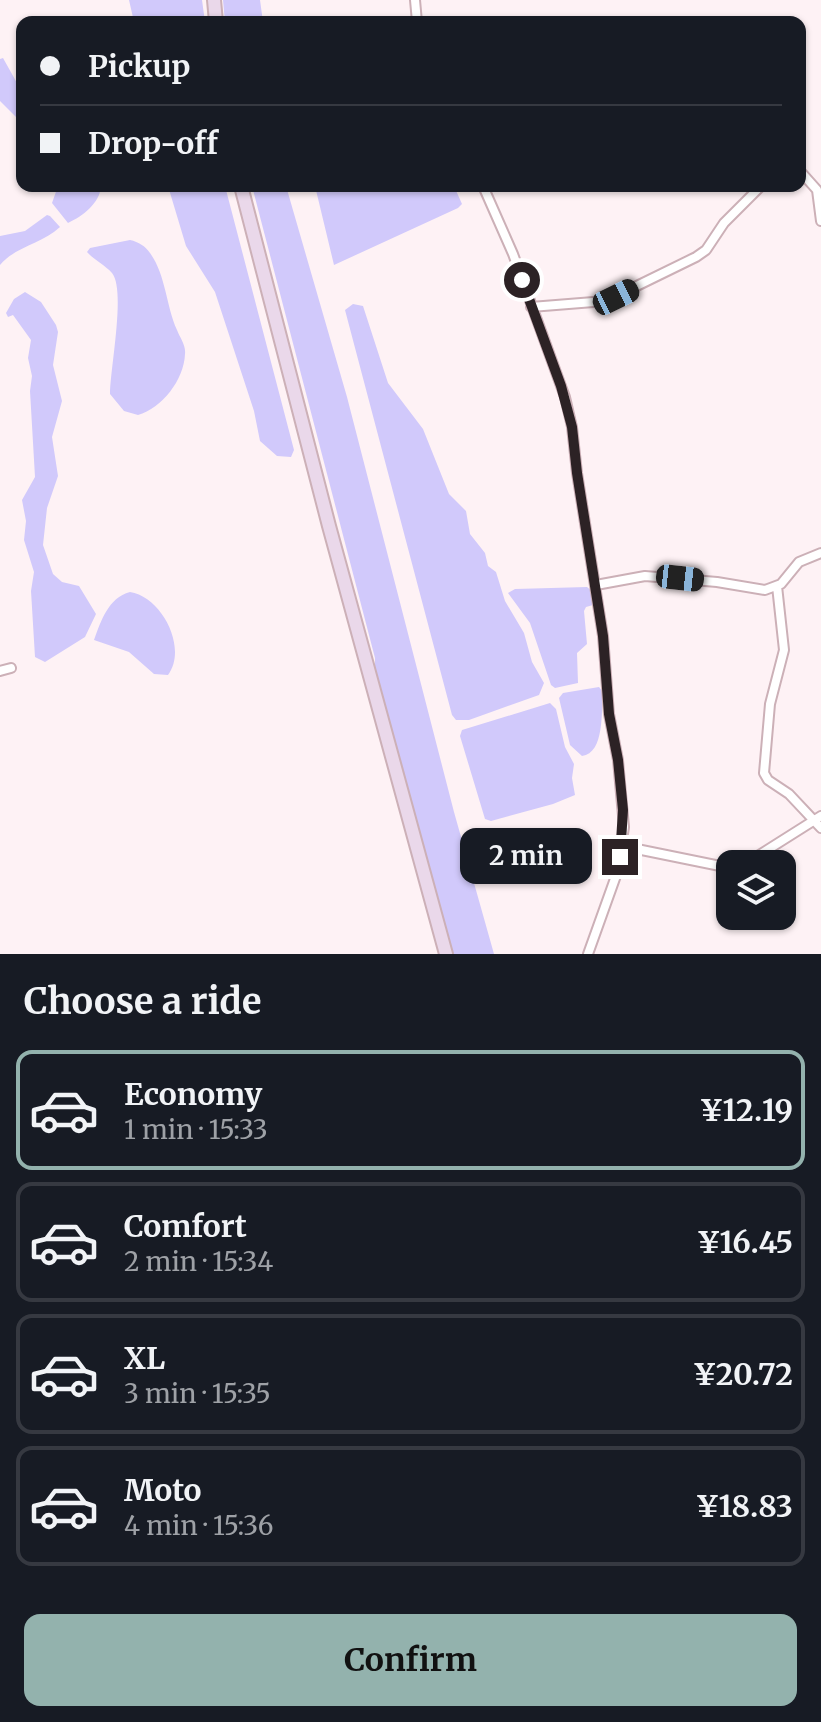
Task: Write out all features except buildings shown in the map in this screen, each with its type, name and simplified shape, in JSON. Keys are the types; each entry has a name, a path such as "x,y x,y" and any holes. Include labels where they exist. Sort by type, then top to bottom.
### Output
{"street":[{"path":"806,178 817,190 821,221"},
{"path":"243,192 374,695 446,954"},
{"path":"486,192 513,254 569,412 596,585 609,714 622,798 622,846 613,888 588,954"},
{"path":"531,307 606,301 696,257 706,250 724,223 755,192"},
{"path":"596,585 645,576 717,582 754,590 777,586 799,562 821,553"},
{"path":"811,556 821,566"},
{"path":"769,850 819,821 768,780 764,773 770,704 784,650 777,586"},
{"path":"0,671 11,668"},
{"path":"622,846 716,865"}],"shaded area":[{"path":"129,0 202,0 204,16 133,16"},
{"path":"223,0 260,0 262,16 224,16"},
{"path":"3,58 16,81 16,117 0,101 0,59"},
{"path":"56,192 100,192 90,208 68,223 52,203"},
{"path":"170,192 227,192 294,450 291,457 277,456 260,441 254,411 215,292 186,246"},
{"path":"254,192 288,192 347,397 454,812 494,954 451,954 375,671 375,658"},
{"path":"316,192 457,192 462,204 458,208 334,265"},
{"path":"47,215 60,227 14,253 0,265 0,236 25,231"},
{"path":"130,240 144,246 155,262 185,351 181,374 170,392 155,406 138,415 124,411 110,394 118,312 116,282 112,273 87,252 90,248"},
{"path":"25,292 41,302 58,332 53,365 62,401 52,437 58,476 47,508 43,545 53,574 62,582 79,586 96,614 85,637 45,662 35,657 31,591 34,572 24,540 26,521 22,500 35,477 30,391 32,376 28,358 31,340 13,315 8,317 6,313 14,299"},
{"path":"353,304 363,306 388,383 423,429 449,494 466,511 470,534 485,553 488,566 496,572 505,601 524,633 532,662 544,683 539,695 469,720 456,720 452,715 345,310"},
{"path":"587,587 592,591 593,605 584,611 587,644 577,653 578,683 555,688 551,685 530,623 508,593 515,589"},
{"path":"130,592 152,603 168,625 175,651 168,675 154,674 129,652 94,640 111,605"},
{"path":"599,687 603,692 598,739 595,747 582,756 570,745 559,698 563,693"},
{"path":"550,703 556,709 565,747 574,764 572,778 575,795 491,821 485,819 460,736 462,730"}],"route":[{"path":"522,280 565,397 572,427 603,636 609,714 618,760 624,827 620,857"}]}
